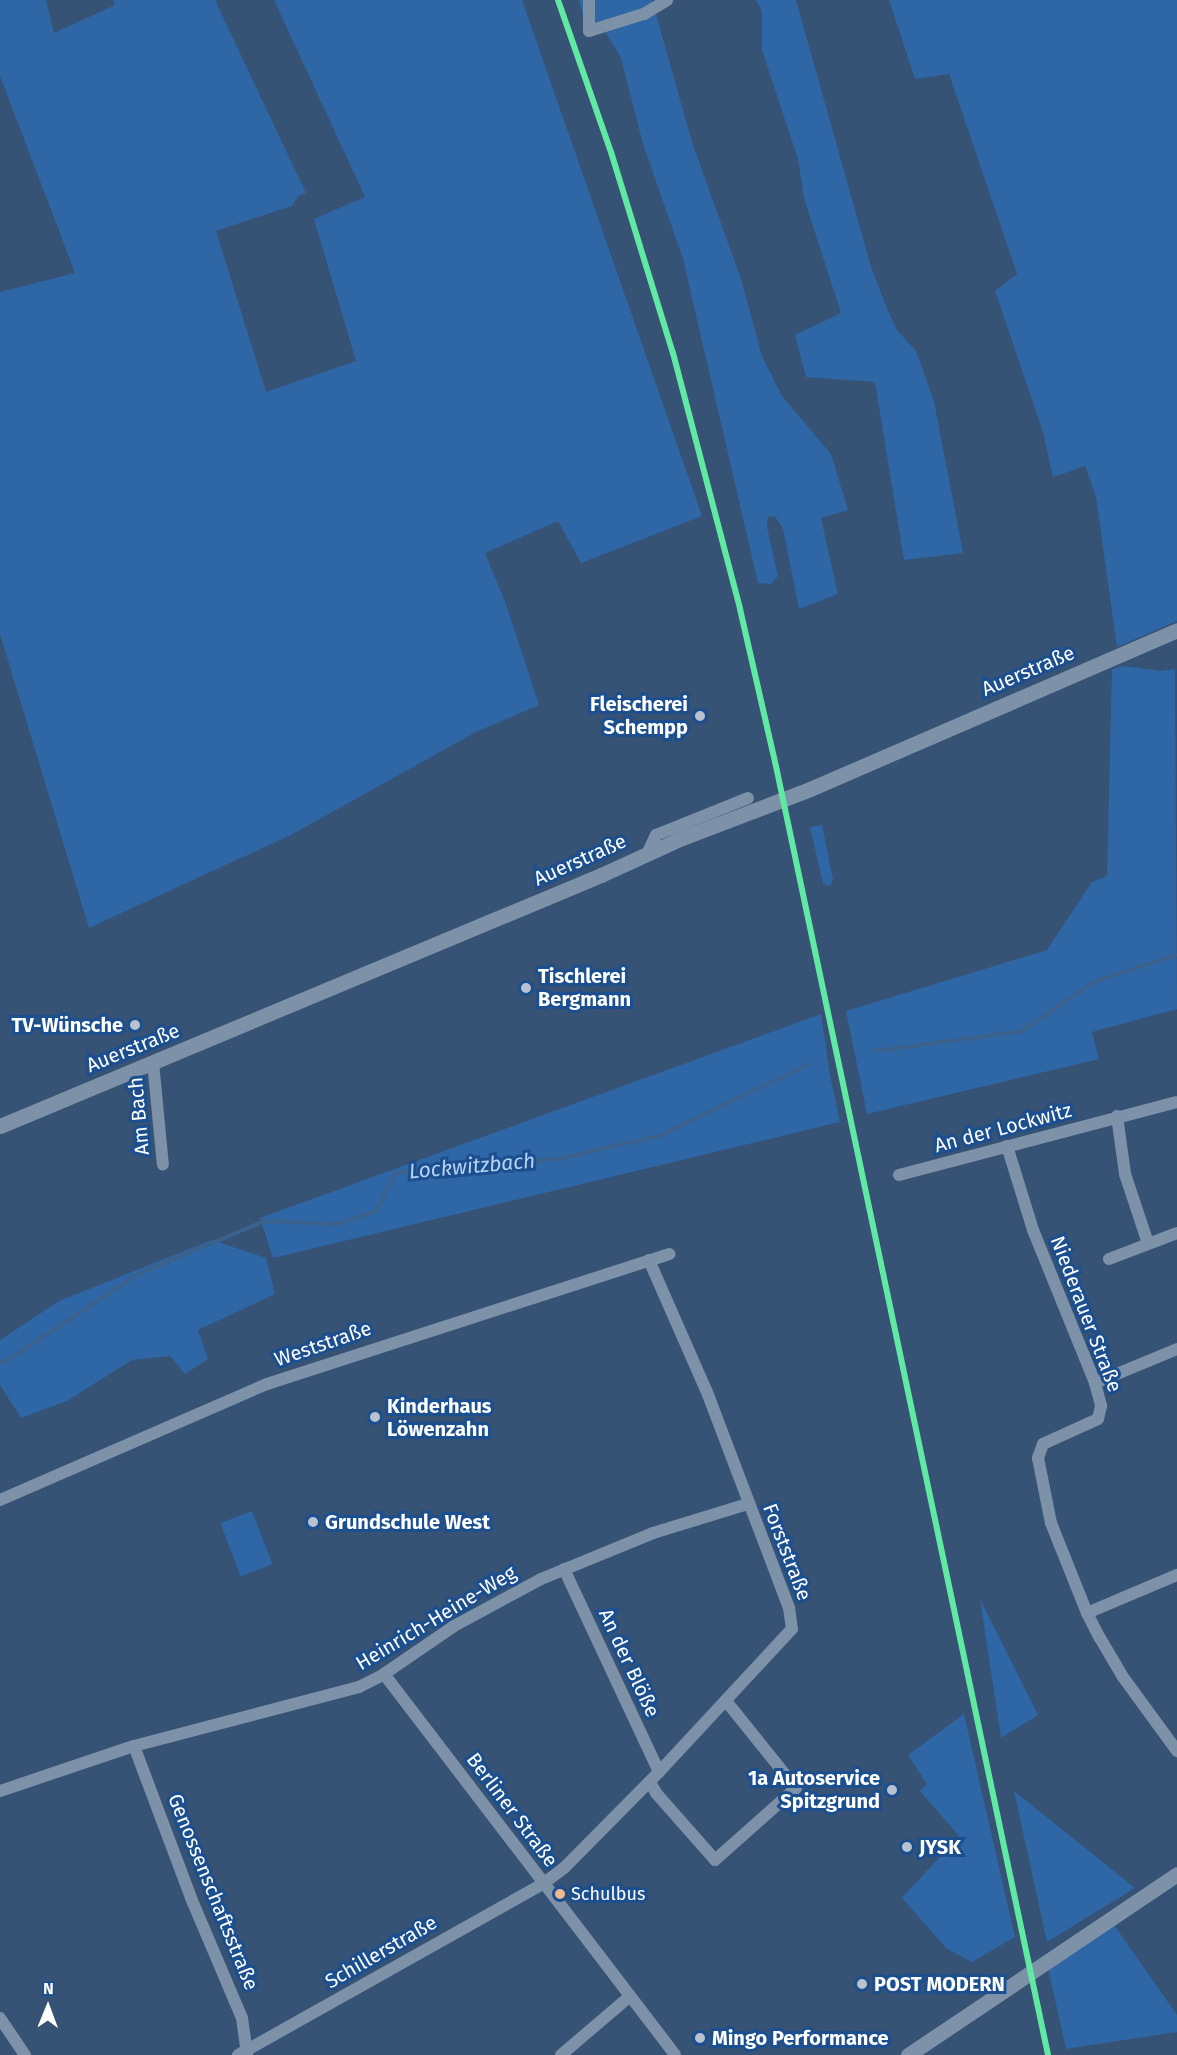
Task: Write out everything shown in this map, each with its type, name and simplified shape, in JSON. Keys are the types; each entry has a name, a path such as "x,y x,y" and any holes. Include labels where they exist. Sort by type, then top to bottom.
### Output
{"street":[{"path":"589,0 589,31 644,14 667,0"},
{"name":"Auerstraße","path":"0,1126 601,875 648,852 810,789 1177,630"},
{"path":"648,852 656,835 748,798"},
{"name":"Am Bach","path":"153,1062 163,1165"},
{"name":"An der Lockwitz","path":"898,1175 1116,1116 1177,1102"},
{"path":"1116,1116 1125,1174 1148,1242"},
{"name":"Niederauer Straße","path":"1007,1146 1033,1230 1095,1383 1101,1406 1098,1419 1043,1444 1038,1458 1052,1522 1087,1613 1123,1677 1177,1751"},
{"path":"1109,1259 1148,1242 1177,1233"},
{"name":"Weststraße","path":"0,1500 267,1384 670,1254"},
{"name":"Forststraße","path":"544,1883 565,1867 659,1773 792,1629 789,1608 693,1355 649,1260"},
{"path":"1095,1383 1177,1349"},
{"name":"Heinrich-Heine-Weg","path":"0,1791 134,1746 359,1687 384,1674 454,1626 508,1595 564,1569 654,1533 748,1504"},
{"name":"An der Blöße","path":"564,1569 659,1773"},
{"path":"1087,1613 1177,1575"},
{"name":"Berliner Straße","path":"384,1674 675,2055"},
{"path":"650,1782 656,1793 714,1860 796,1788 726,1701"},
{"name":"Genossenschaftsstraße","path":"134,1746 191,1898 242,2018 244,2053"},
{"path":"909,2055 1177,1874"},
{"name":"Schillerstraße","path":"244,2053 544,1883"},
{"path":"561,2055 629,1997"},
{"path":"0,2018 25,2055"}],"shaded area":[{"path":"0,0 46,0 54,33 115,5 113,0 215,0 306,193 298,196 292,206 216,231 266,392 356,361 314,219 365,197 274,0 522,0 702,516 581,563 558,521 485,553 506,604 539,705 476,732 291,835 89,928 0,634 0,292 75,273 0,76"},
{"path":"579,0 652,0 692,142 741,279 762,356 782,396 831,454 848,510 821,518 838,594 799,609 783,529 775,516 768,517 767,527 778,576 771,584 758,583 683,259 643,144 621,58 603,28 583,16"},
{"path":"756,0 796,0 871,267 897,330 916,351 934,401 963,553 904,560 875,382 806,377 795,335 841,313 804,198 798,159 762,50 762,11"},
{"path":"889,0 1177,0 1177,621 1117,647 1096,497 1085,466 1053,477 1043,432 995,291 1017,274 949,74 915,79"},
{"path":"1125,666 1161,671 1175,669 1177,1009 1092,1032 1099,1059 867,1114 846,1011 1047,950 1092,882 1107,876 1112,669"},
{"path":"822,825 833,880 830,886 823,884 810,827"},
{"path":"821,1014 840,1122 273,1258 260,1218"},
{"path":"212,1240 266,1258 275,1294 198,1330 208,1359 185,1374 170,1356 132,1360 67,1401 21,1418 0,1385 0,1340 59,1301"},
{"path":"252,1511 272,1564 241,1576 220,1523"},
{"path":"980,1599 1038,1715 1001,1738"},
{"path":"964,1714 1015,1937 972,1962 947,1949 902,1898 959,1836 920,1791 927,1784 908,1755"},
{"path":"1014,1791 1135,1888 1047,1942"},
{"path":"1114,1925 1177,2015 1177,2032 1066,2049 1048,1968"}],"waterway":[{"name":"Lockwitzbach","path":"875,1051 1022,1031 1095,981 1177,955"},
{"name":"Lockwitzbach","path":"0,1363 5,1362 138,1274 265,1221 337,1224 376,1211 396,1173 564,1158 661,1135 807,1065"}],"transit line":[{"path":"558,0 611,152 673,353 740,609 777,771 1048,2055"}],"place":[{"name":"Fleischerei Schempp","path":"700,716"},
{"name":"Tischlerei Bergmann","path":"526,988"},
{"name":"TV-Wünsche","path":"135,1025"},
{"name":"Kinderhaus Löwenzahn","path":"375,1417"},
{"name":"Grundschule West","path":"313,1522"},
{"name":"1a Autoservice Spitzgrund","path":"892,1790"},
{"name":"JYSK","path":"907,1847"},
{"name":"Schulbus","path":"560,1894"},
{"name":"POST MODERN","path":"862,1984"},
{"name":"Mingo Performance","path":"700,2038"}]}
